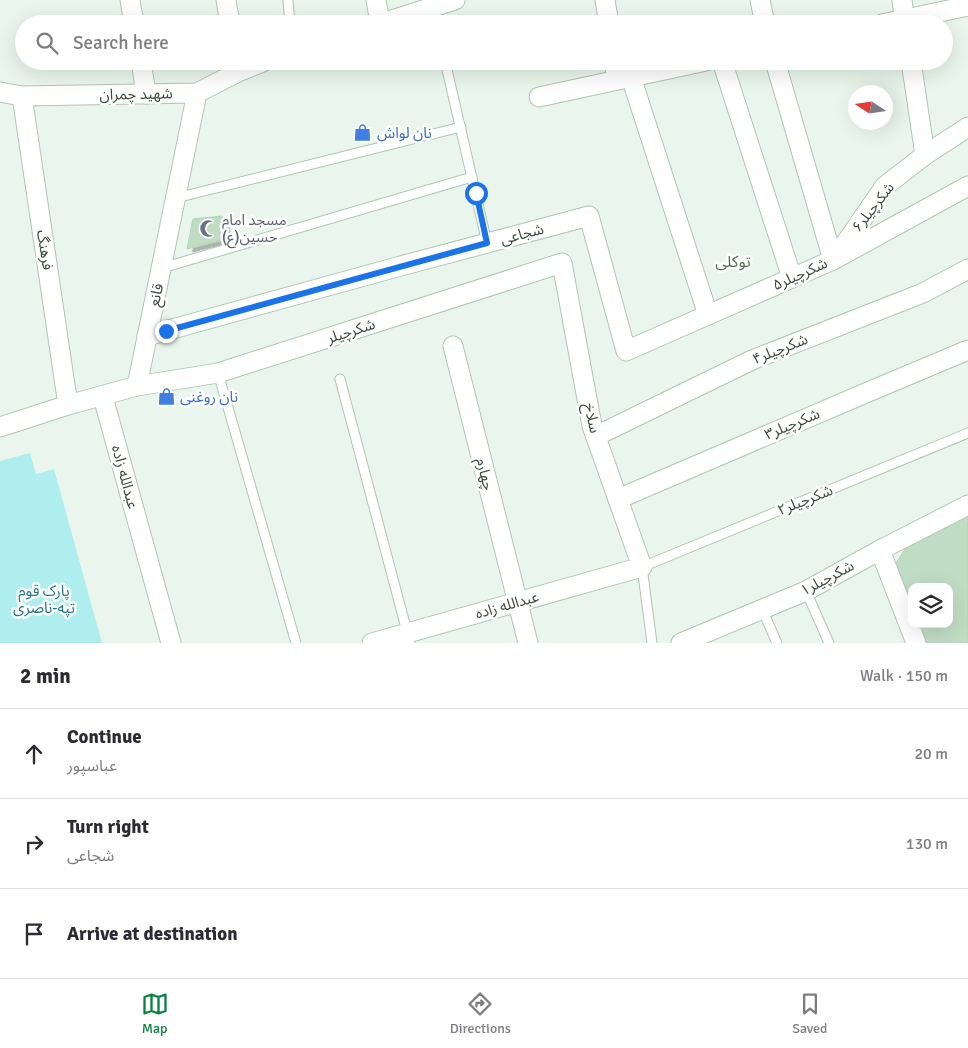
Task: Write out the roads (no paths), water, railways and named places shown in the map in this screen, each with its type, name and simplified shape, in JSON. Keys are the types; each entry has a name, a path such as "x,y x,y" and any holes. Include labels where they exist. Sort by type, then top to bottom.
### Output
{"street":[{"path":"130,0 132,15"},
{"path":"226,0 228,15"},
{"path":"376,0 378,15"},
{"path":"435,15 455,0"},
{"path":"605,0 607,15"},
{"path":"760,0 763,15"},
{"path":"902,0 904,15"},
{"path":"930,15 968,6"},
{"path":"142,70 146,94"},
{"name":"شهید چمران","path":"0,92 22,96 197,93 231,70"},
{"path":"619,70 624,79 708,315"},
{"path":"539,96 665,70"},
{"path":"725,70 792,278"},
{"path":"778,70 834,260"},
{"path":"912,70 925,155"},
{"name":"قانع","path":"137,386 197,93"},
{"name":"فرهنگ","path":"22,96 68,405"},
{"name":"شکرچیلر۶","path":"834,260 885,186 925,155 968,127"},
{"name":"شکرچیلر۵","path":"626,351 834,260 968,186"},
{"name":"شجاعی","path":"147,336 589,216 626,351"},
{"name":"شکرچیلر","path":"137,386 218,373 562,263"},
{"name":"سلاخ","path":"562,263 592,426 642,567"},
{"name":"شکرچیلر۴","path":"596,436 752,360 923,293 968,268"},
{"name":"چهارم","path":"453,346 528,643"},
{"name":"شکرچیلر۳","path":"618,499 968,350"},
{"path":"0,427 68,405 103,397 137,386"},
{"name":"عبدالله زاده","path":"103,397 171,643"},
{"name":"شکرچیلر۱","path":"682,643 806,591 880,550 968,505"},
{"path":"880,550 916,643"},
{"name":"عبدالله زاده","path":"372,643 409,638 518,602 642,567"}],"lane":[{"path":"288,0 289,15"},
{"path":"447,70 487,243"},
{"path":"176,198 460,127"},
{"path":"162,268 472,177"},
{"path":"218,373 296,643"},
{"path":"340,379 409,638"},
{"name":"شکرچیلر۲","path":"642,567 968,433"},
{"path":"642,567 652,643"},
{"path":"806,591 829,643"},
{"path":"762,609 776,643"}],"place":[{"name":"نان لواش","path":"363,133"},
{"name":"مسجد امام حسین(ع)","path":"208,229"},
{"name":"نان روغنی","path":"166,397"}],"district":[{"name":"توکلی","path":"733,262"}],"park label":[{"name":"پارک قوم تپه-ناصری","path":"44,600"}]}
